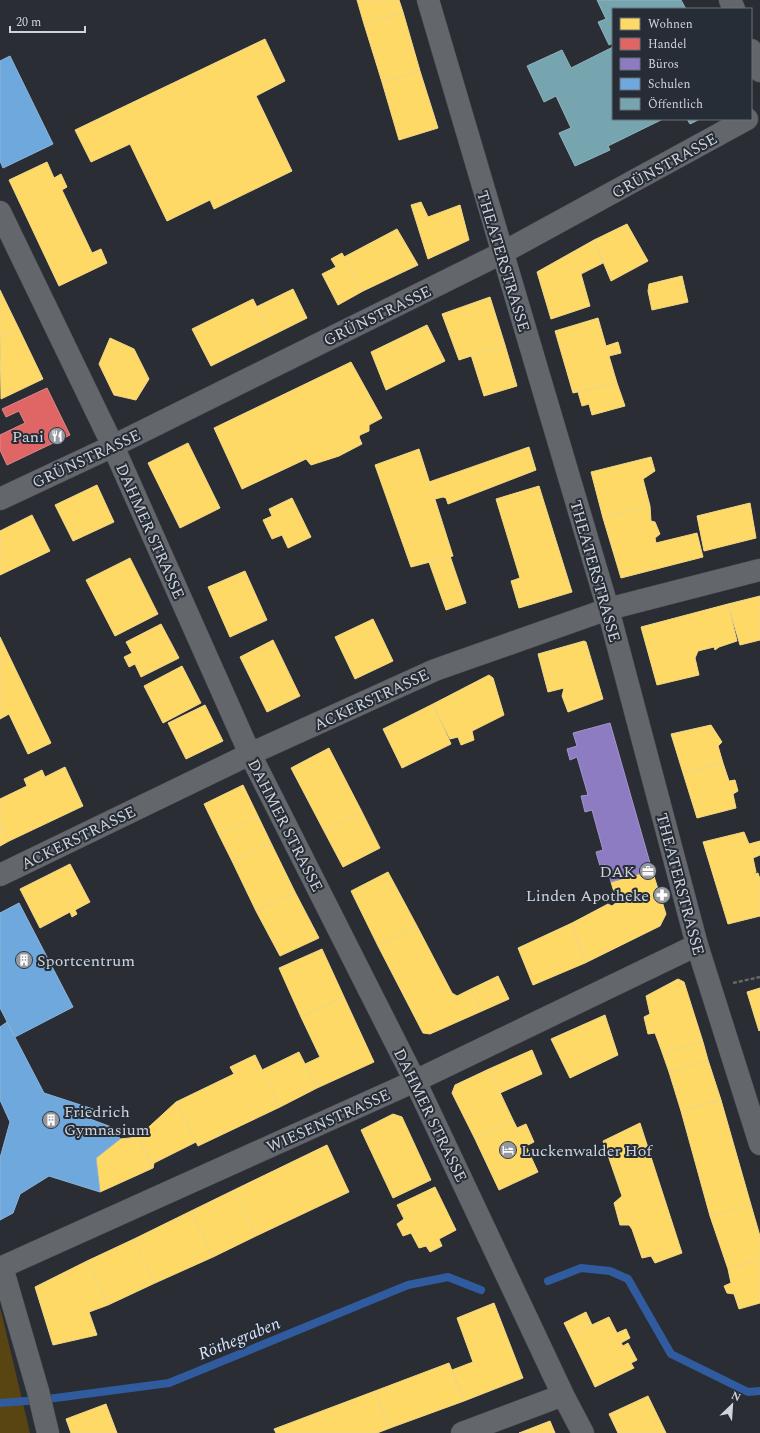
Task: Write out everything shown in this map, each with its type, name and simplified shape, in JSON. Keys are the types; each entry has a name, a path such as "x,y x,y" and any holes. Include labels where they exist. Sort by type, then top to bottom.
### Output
{"street":[{"name":"THEATERSTRASSE","path":"428,0 608,609 697,944 760,1144"},
{"path":"752,52 760,71"},
{"name":"GRÜNSTRASSE","path":"0,499 113,446 502,253 745,120"},
{"name":"DAHMER STRASSE","path":"0,212 113,446 250,754 415,1081 563,1395 583,1433"},
{"name":"ACKERSTRASSE","path":"0,875 250,754 435,670 608,609 760,570"},
{"name":"WIESENSTRASSE","path":"1,1268 415,1081 697,944"},
{"path":"1,1268 41,1399 48,1433"},
{"path":"462,1433 563,1395"}],"shaded area":[{"path":"0,1307 30,1433 0,1433"}],"building: Wohnen":[{"path":"357,0 399,0 403,12 364,24"},
{"path":"403,12 420,71 382,82 364,24"},
{"path":"265,39 285,81 256,96 292,171 214,209 210,200 167,221 130,144 91,162 75,130"},
{"path":"420,71 438,128 399,140 382,82"},
{"path":"47,162 54,178 61,174 67,187 62,190 92,253 101,249 107,263 59,286 9,180"},
{"path":"421,202 428,217 460,205 469,240 428,259 411,205"},
{"path":"627,224 648,261 611,281 594,240"},
{"path":"397,229 418,265 363,291 344,257"},
{"path":"594,240 603,263 581,274 590,306 551,319 537,272"},
{"path":"342,253 363,291 338,305 322,274 336,267 331,259"},
{"path":"682,276 688,302 652,310 648,291 649,284"},
{"path":"293,289 307,318 271,336 256,307"},
{"path":"0,290 19,329 0,337"},
{"path":"490,297 505,345 459,360 442,314"},
{"path":"253,299 271,336 211,366 192,329"},
{"path":"598,318 606,346 618,342 621,353 609,356 617,383 573,393 555,331"},
{"path":"427,325 445,361 386,390 371,352"},
{"path":"19,329 43,379 1,399 0,337"},
{"path":"110,338 134,349 149,379 136,400 114,395 99,364"},
{"path":"505,345 517,386 484,396 471,355"},
{"path":"351,362 382,418 369,425 369,431 360,435 359,437 362,444 339,456 311,465 306,459 242,489 214,428"},
{"path":"617,383 625,406 592,415 589,404 582,406 578,392"},
{"path":"188,443 220,508 180,528 148,463"},
{"path":"529,447 536,470 448,504 446,498 443,497 435,499 429,482"},
{"path":"419,449 453,556 411,567 375,465"},
{"path":"651,457 655,471 643,479 650,506 603,518 591,472"},
{"path":"97,485 114,522 73,541 55,505"},
{"path":"539,486 572,592 519,608 511,581 520,578 496,499"},
{"path":"292,498 311,537 288,548 282,535 272,539 263,520 272,516 269,509"},
{"path":"750,503 756,538 704,551 697,516"},
{"path":"650,506 651,521 655,522 660,534 655,538 656,543 697,533 703,557 621,578 603,518"},
{"path":"32,515 50,551 0,575 0,531"},
{"path":"450,556 466,603 446,610 429,562"},
{"path":"130,558 158,614 115,636 86,580"},
{"path":"245,571 267,620 230,637 208,587"},
{"path":"760,596 760,640 740,645 728,604"},
{"path":"728,604 737,641 719,647 715,650 714,647 698,651 695,658 699,675 657,685 641,627"},
{"path":"373,619 393,661 355,679 335,637"},
{"path":"161,624 179,658 141,677 135,664 129,667 124,657 132,653 126,642"},
{"path":"0,637 51,743 28,754 9,714 0,719"},
{"path":"273,640 300,696 267,712 240,657"},
{"path":"584,641 586,642 603,699 568,712 562,696 564,688 548,692 538,654"},
{"path":"182,666 201,703 163,723 144,686"},
{"path":"489,675 493,678 504,715 472,731 474,740 461,745 458,737 450,739 433,704"},
{"path":"433,704 451,744 402,768 383,729"},
{"path":"205,705 223,741 186,759 168,723"},
{"path":"711,725 722,742 718,746 723,763 683,773 671,734"},
{"path":"329,748 362,812 324,831 291,768"},
{"path":"723,763 729,781 735,780 738,791 733,794 736,808 697,818 683,773"},
{"path":"65,767 83,806 9,841 0,822 0,799 27,786 24,779 42,770 45,777"},
{"path":"243,785 258,816 219,835 204,804"},
{"path":"362,812 380,848 343,867 324,831"},
{"path":"258,816 271,843 232,861 219,835"},
{"path":"0,822 9,841 0,846"},
{"path":"744,832 749,844 760,841 760,855 753,858 756,872 753,874 758,873 760,879 760,916 728,924 703,842"},
{"path":"271,843 295,892 256,911 232,861"},
{"path":"70,864 90,902 75,910 77,914 72,917 70,912 40,928 20,889"},
{"path":"652,870 666,914 660,926 585,963 572,923 608,904 612,906 617,902 611,882"},
{"path":"388,872 417,926 378,946 351,891"},
{"path":"295,892 319,938 280,956 256,911"},
{"path":"572,923 585,963 533,985 518,948"},
{"path":"417,926 452,993 457,996 471,989 482,1011 430,1034 423,1033 378,946"},
{"path":"322,949 344,997 301,1017 279,968"},
{"path":"498,976 509,999 482,1011 471,989"},
{"path":"678,979 684,982 703,1042 662,1052 655,1033 648,1034 644,1017 650,1014 646,996"},
{"path":"760,988 760,1030 759,1031 747,992"},
{"path":"344,997 374,1062 317,1088 305,1064 320,1057 301,1017"},
{"path":"605,1015 618,1055 570,1078 551,1039"},
{"path":"703,1042 708,1060 669,1072 662,1052"},
{"path":"532,1050 542,1074 500,1093 489,1069"},
{"path":"299,1052 317,1088 280,1107 262,1070"},
{"path":"255,1055 280,1107 198,1146 176,1102 234,1074 230,1067"},
{"path":"708,1060 721,1100 681,1111 669,1072"},
{"path":"489,1069 513,1120 475,1139 452,1093 455,1085"},
{"path":"721,1100 751,1205 710,1216 681,1111"},
{"path":"176,1102 196,1142 154,1163 153,1168 138,1137"},
{"path":"393,1114 402,1117 431,1180 393,1198 361,1130"},
{"path":"513,1120 517,1128 526,1124 534,1142 526,1146 538,1172 499,1190 475,1139"},
{"path":"640,1123 682,1253 655,1263 651,1256 642,1258 632,1229 629,1225 620,1225 614,1203 622,1196 603,1141"},
{"path":"138,1137 153,1168 100,1192 96,1158 120,1139"},
{"path":"327,1145 349,1192 256,1236 234,1190"},
{"path":"435,1187 456,1230 439,1239 442,1246 430,1252 426,1246 419,1248 411,1233 403,1236 397,1224 404,1219 397,1205"},
{"path":"234,1190 256,1236 213,1257 191,1211"},
{"path":"751,1205 760,1236 760,1259 728,1269 710,1216"},
{"path":"191,1211 213,1257 155,1283 134,1239"},
{"path":"134,1239 155,1283 108,1305 87,1261"},
{"path":"760,1259 760,1303 739,1309 734,1294 727,1293 724,1286 731,1283 728,1269"},
{"path":"87,1261 108,1305 89,1312 97,1335 53,1345 35,1287"},
{"path":"494,1303 523,1378 464,1401 452,1370 473,1362 457,1318"},
{"path":"586,1312 592,1325 570,1335 564,1323"},
{"path":"609,1317 617,1333 626,1329 630,1338 621,1343 623,1346 628,1343 637,1360 631,1363 634,1368 595,1387 570,1335"},
{"path":"449,1363 464,1401 390,1428 375,1391"},
{"path":"375,1391 390,1428 377,1433 276,1433 274,1429"},
{"path":"648,1396 666,1433 618,1433 609,1414"},
{"path":"106,1404 117,1433 71,1433 66,1419"},
{"path":"550,1421 555,1433 519,1433"}],"building: Handel":[{"path":"47,388 70,435 7,465 0,450 0,435 25,423 19,411 6,417 2,409"}],"building: Büros":[{"path":"610,723 652,870 611,882 606,864 600,866 596,852 603,850 592,810 585,812 581,796 588,795 577,757 570,760 567,749 577,746 573,733"}],"building: Schulen":[{"path":"10,56 53,144 3,168 0,161 0,61"},
{"name":"Sportcentrum","path":"19,903 73,1007 15,1037 0,1008 0,913"},
{"name":"Friedrich Gymnasium","path":"7,1022 44,1093 93,1109 90,1119 114,1128 120,1139 96,1158 100,1192 49,1176 20,1194 13,1213 0,1220 0,1158 10,1122 0,1100 0,1027"}],"building: Öffentlich":[{"path":"597,0 681,0 685,8 612,8 612,44 609,45 598,22 606,19"},
{"path":"612,48 612,120 661,120 608,146 610,150 575,166 559,133 571,128 556,96 544,102 527,66 562,50 571,68"},
{"path":"688,120 698,120 690,124"}],"waterway":[{"name":"Röthegraben","path":"548,1281 581,1268 610,1271 628,1279 671,1354 748,1392 760,1391"},
{"name":"Röthegraben","path":"0,1403 40,1400 169,1383 408,1285 448,1277 481,1290"}],"place":[{"name":"Pani","path":"57,436"},
{"name":"DAK","path":"648,871"},
{"name":"Linden Apotheke","path":"662,895"},
{"name":"Sportcentrum","path":"24,960"},
{"name":"Friedrich Gymnasium","path":"51,1120"},
{"name":"Luckenwalder Hof","path":"508,1150"}]}
